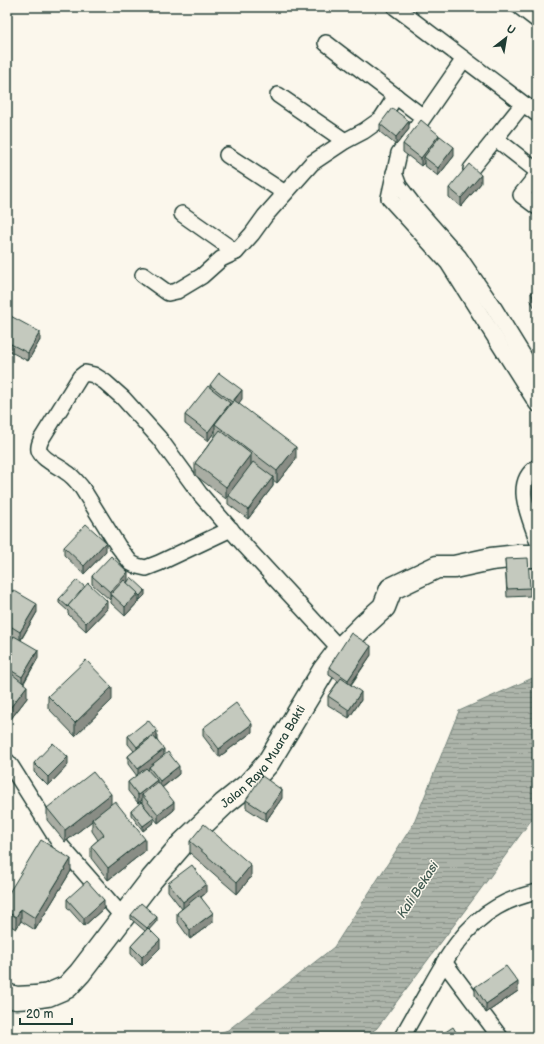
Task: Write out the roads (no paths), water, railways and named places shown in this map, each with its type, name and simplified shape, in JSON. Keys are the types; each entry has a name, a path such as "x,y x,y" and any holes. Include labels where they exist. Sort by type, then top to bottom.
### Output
{"main road":[{"name":"Jalan Raya Muara Bakti","path":"7,996 16,998 35,998 48,995 67,987 92,960 152,879 183,843 224,804 249,784 268,763 324,670 340,649 384,607 391,589 437,567 454,567 491,559 518,556 537,556"}],"street":[{"path":"396,7 537,114"},
{"path":"520,7 537,20"},
{"path":"326,43 423,117"},
{"path":"464,59 398,153 394,173 399,186 453,260 494,308 537,404"},
{"path":"278,95 345,141"},
{"path":"143,275 168,293 177,291 202,276 221,259 236,252 265,216 312,163 345,141 364,131 381,118 396,96"},
{"path":"471,169 523,104"},
{"path":"495,138 537,171"},
{"path":"228,155 286,193"},
{"path":"537,175 521,195 537,207"},
{"path":"182,214 236,252"},
{"path":"514,354 537,378"},
{"path":"231,529 146,568 131,563 118,546 76,480 67,472 46,460 39,451 42,438 80,378 85,373 94,375 105,382 123,398 159,438 200,494 231,529 246,547 340,649"},
{"path":"537,467 528,474 524,494 527,512 537,540"},
{"path":"7,761 62,847 123,917"},
{"path":"402,1037 444,962 465,934 484,916 497,907 537,892"},
{"path":"444,962 500,1037"}],"water":[{"name":"Kali Bekasi","path":"537,676 537,812 377,1028 365,1037 209,1037 228,1030 334,947 414,823 459,711"}]}
